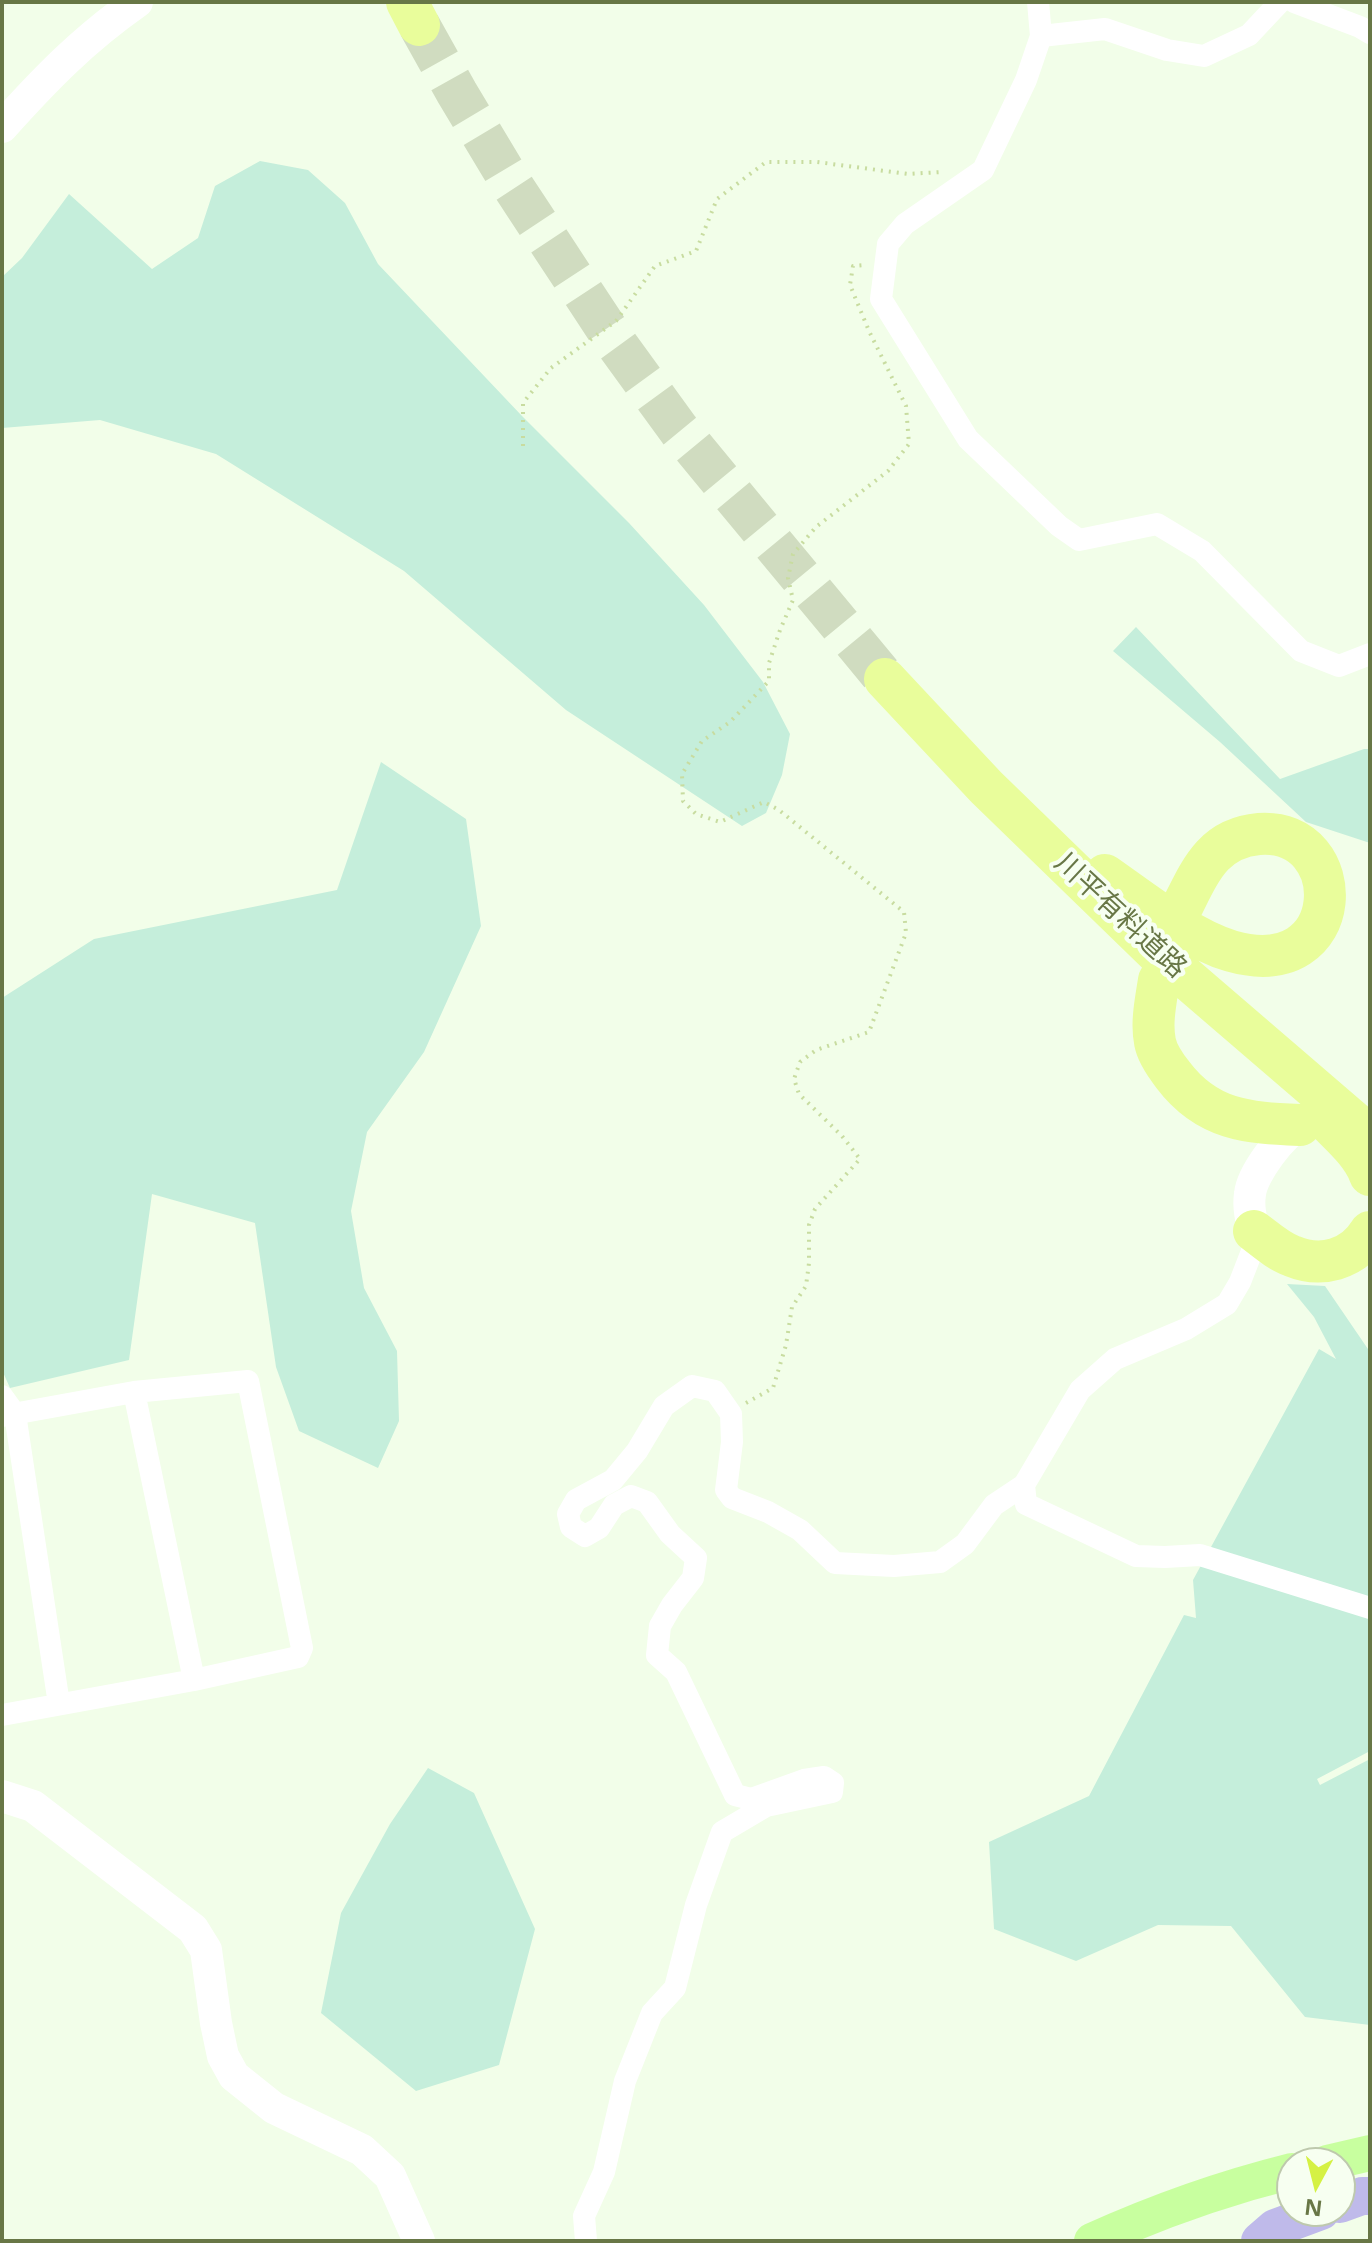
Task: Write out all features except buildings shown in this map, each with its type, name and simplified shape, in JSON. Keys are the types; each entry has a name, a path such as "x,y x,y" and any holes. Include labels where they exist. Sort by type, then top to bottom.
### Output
{"highway":[{"name":"川平有料道路","path":"1370,1120 1228,997 1075,853 893,672 986,787 1157,966 1370,1136"},
{"path":"1075,853 1168,919 1230,951 1259,955 1288,951 1309,939 1321,920 1326,896 1320,872 1309,852 1294,841 1274,833 1230,841 1212,854 1183,905"},
{"path":"1157,966 1155,1043 1166,1065 1184,1089 1222,1115 1253,1123 1307,1124"},
{"path":"1157,966 1346,1140 1370,1175"},
{"path":"1254,1231 1291,1256 1313,1261 1334,1261 1344,1256 1353,1251 1370,1232"}],"main road":[{"path":"1092,2241 1158,2214 1276,2175"}],"street":[{"path":"2,127 55,69 100,28 137,2"},
{"path":"1038,2 1041,36 1026,80 983,170 905,224 888,244 881,299 968,439 1059,526 1079,540 1157,524 1202,551 1301,651 1339,666 1370,654"},
{"path":"1041,36 1105,29 1167,50 1204,56 1249,35 1280,2"},
{"path":"1294,2 1367,24"},
{"path":"586,2241 584,2216 604,2172 625,2081 652,2013 675,1988 696,1905 722,1832 766,1806 832,1792 833,1783 824,1777 804,1780 751,1799 735,1795 676,1672 657,1655 660,1626 693,1578 696,1558 670,1534 647,1502 631,1496 614,1505 599,1528 585,1536 571,1527 568,1514 576,1500 613,1480 637,1451 664,1406 692,1386 715,1391 729,1411 732,1442 726,1490 732,1498 768,1512 800,1530 835,1563 894,1566 940,1562 965,1544 994,1505 1024,1485 1080,1390 1115,1359 1186,1329 1227,1304 1240,1282 1254,1246 1250,1191 1257,1173 1269,1154 1307,1124"},
{"path":"2,1715 194,1680 298,1657 302,1648 248,1381 6,1408 59,1704"},
{"path":"134,1392 194,1680"},
{"path":"1024,1485 1026,1504 1136,1556 1200,1555 1370,1608"},
{"path":"2,1796 33,1806 193,1929 206,1950 223,2056 234,2076 274,2108 362,2150 390,2176 419,2241"}],"path":[{"path":"523,446 523,403 551,368 616,321 655,266 696,251 717,199 766,162 817,162 908,174 983,170"},
{"path":"729,1411 773,1388 786,1345 792,1307 806,1286 809,1225 815,1209 860,1159 842,1136 799,1094 794,1079 800,1062 816,1050 869,1032 906,933 904,912 779,810 764,802 720,822 696,814 683,801 682,774 702,741 730,722 769,681 769,663 793,600 788,578 793,554 816,527 888,471 909,444 906,406 850,285 853,266 886,263"}],"green space":[{"path":"260,161 308,170 345,203 378,264 629,523 704,605 763,682 790,734 782,775 766,813 742,826 566,710 404,571 216,454 100,420 2,428 2,277 22,258 69,194 152,269 198,238 215,186"},
{"path":"1136,627 1280,779 1370,749 1370,843 1306,822 1220,742 1113,651"},
{"path":"381,762 466,819 481,926 424,1052 367,1132 351,1211 364,1288 397,1351 399,1421 378,1468 299,1431 276,1367 255,1223 152,1194 129,1360 10,1388 2,1370 2,998 94,939 337,890"},
{"path":"1287,1284 1325,1286 1370,1352 1370,1751 1317,1779 1320,1785 1370,1759 1370,2025 1305,2017 1231,1926 1158,1925 1076,1961 994,1929 989,1842 1089,1796 1184,1615 1196,1618 1193,1580 1319,1349 1336,1359 1314,1317"},
{"path":"428,1768 474,1793 535,1929 499,2065 416,2091 321,2013 341,1913 390,1824"}],"waterway":[{"path":"1356,2198 1370,2196"},
{"path":"1260,2241 1278,2227"}],"tunnel":[{"path":"419,25 514,188 618,346 679,430 885,679"}]}
